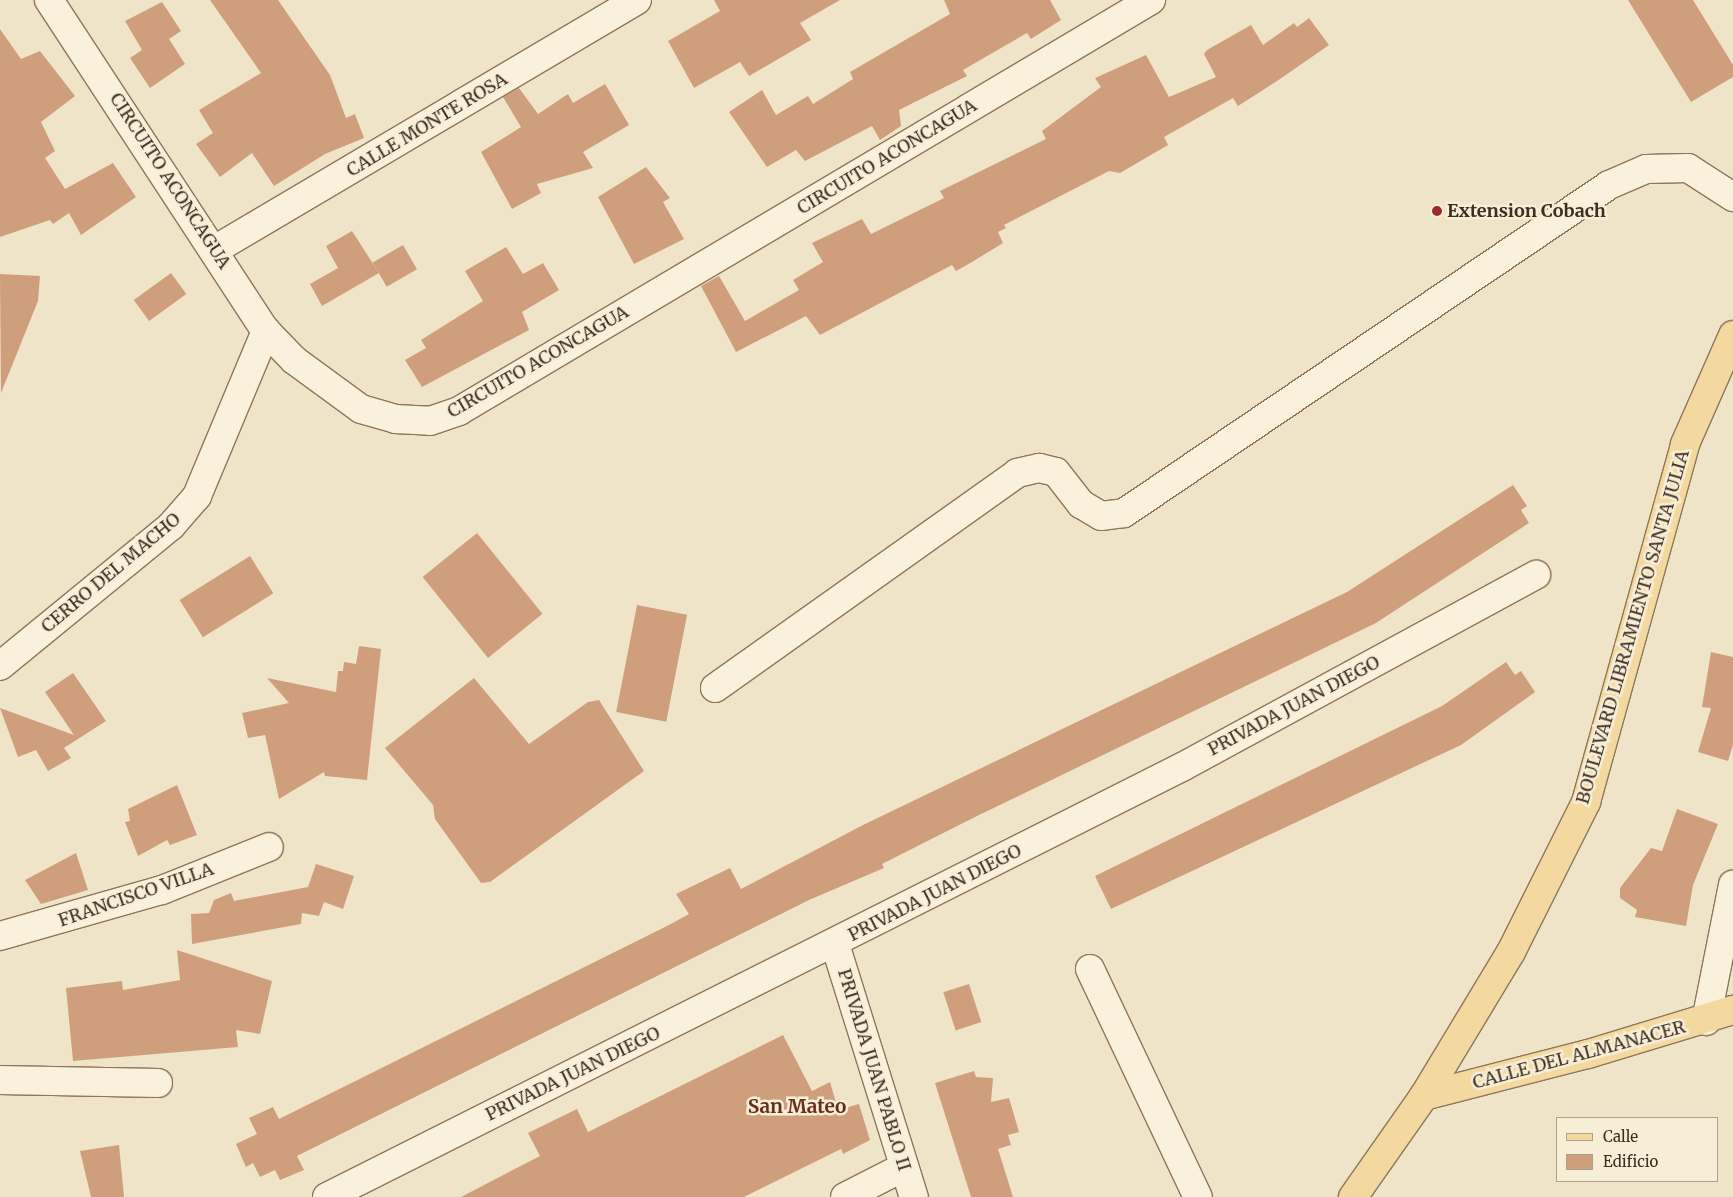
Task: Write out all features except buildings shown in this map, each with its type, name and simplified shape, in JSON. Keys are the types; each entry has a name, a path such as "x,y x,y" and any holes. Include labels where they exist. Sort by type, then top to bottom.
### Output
{"main road":[{"name":"BOULEVARD LIBRAMIENTO SANTA JULIA","path":"1353,1197 1424,1096 1511,952 1586,802 1685,444 1733,335"},
{"name":"CALLE DEL ALMANACER","path":"1424,1096 1706,1021 1733,1010"}],"street":[{"name":"CIRCUITO ACONCAGUA","path":"50,0 216,249 266,331 294,360 361,408 395,419 430,421 459,411 1151,0"},
{"name":"CALLE MONTE ROSA","path":"216,249 638,0"},
{"path":"715,688 1017,473 1039,468 1056,472 1081,504 1100,516 1124,513 1609,185 1646,169 1688,168 1733,197"},
{"name":"CERRO DEL MACHO","path":"0,666 171,526 197,496 266,331"},
{"name":"PRIVADA JUAN DIEGO","path":"326,1197 835,944 1182,767 1536,575"},
{"name":"FRANCISCO VILLA","path":"0,936 162,890 269,847"},
{"path":"1706,1021 1733,885"},
{"name":"PRIVADA JUAN PABLO II","path":"835,944 914,1197"},
{"path":"1090,969 1198,1197"},
{"path":"0,1080 158,1083"},
{"path":"846,1197 904,1167"}],"place":[{"name":"Extension Cobach","path":"1437,211"}],"district":[{"name":"San Mateo","path":"797,1107"}]}
